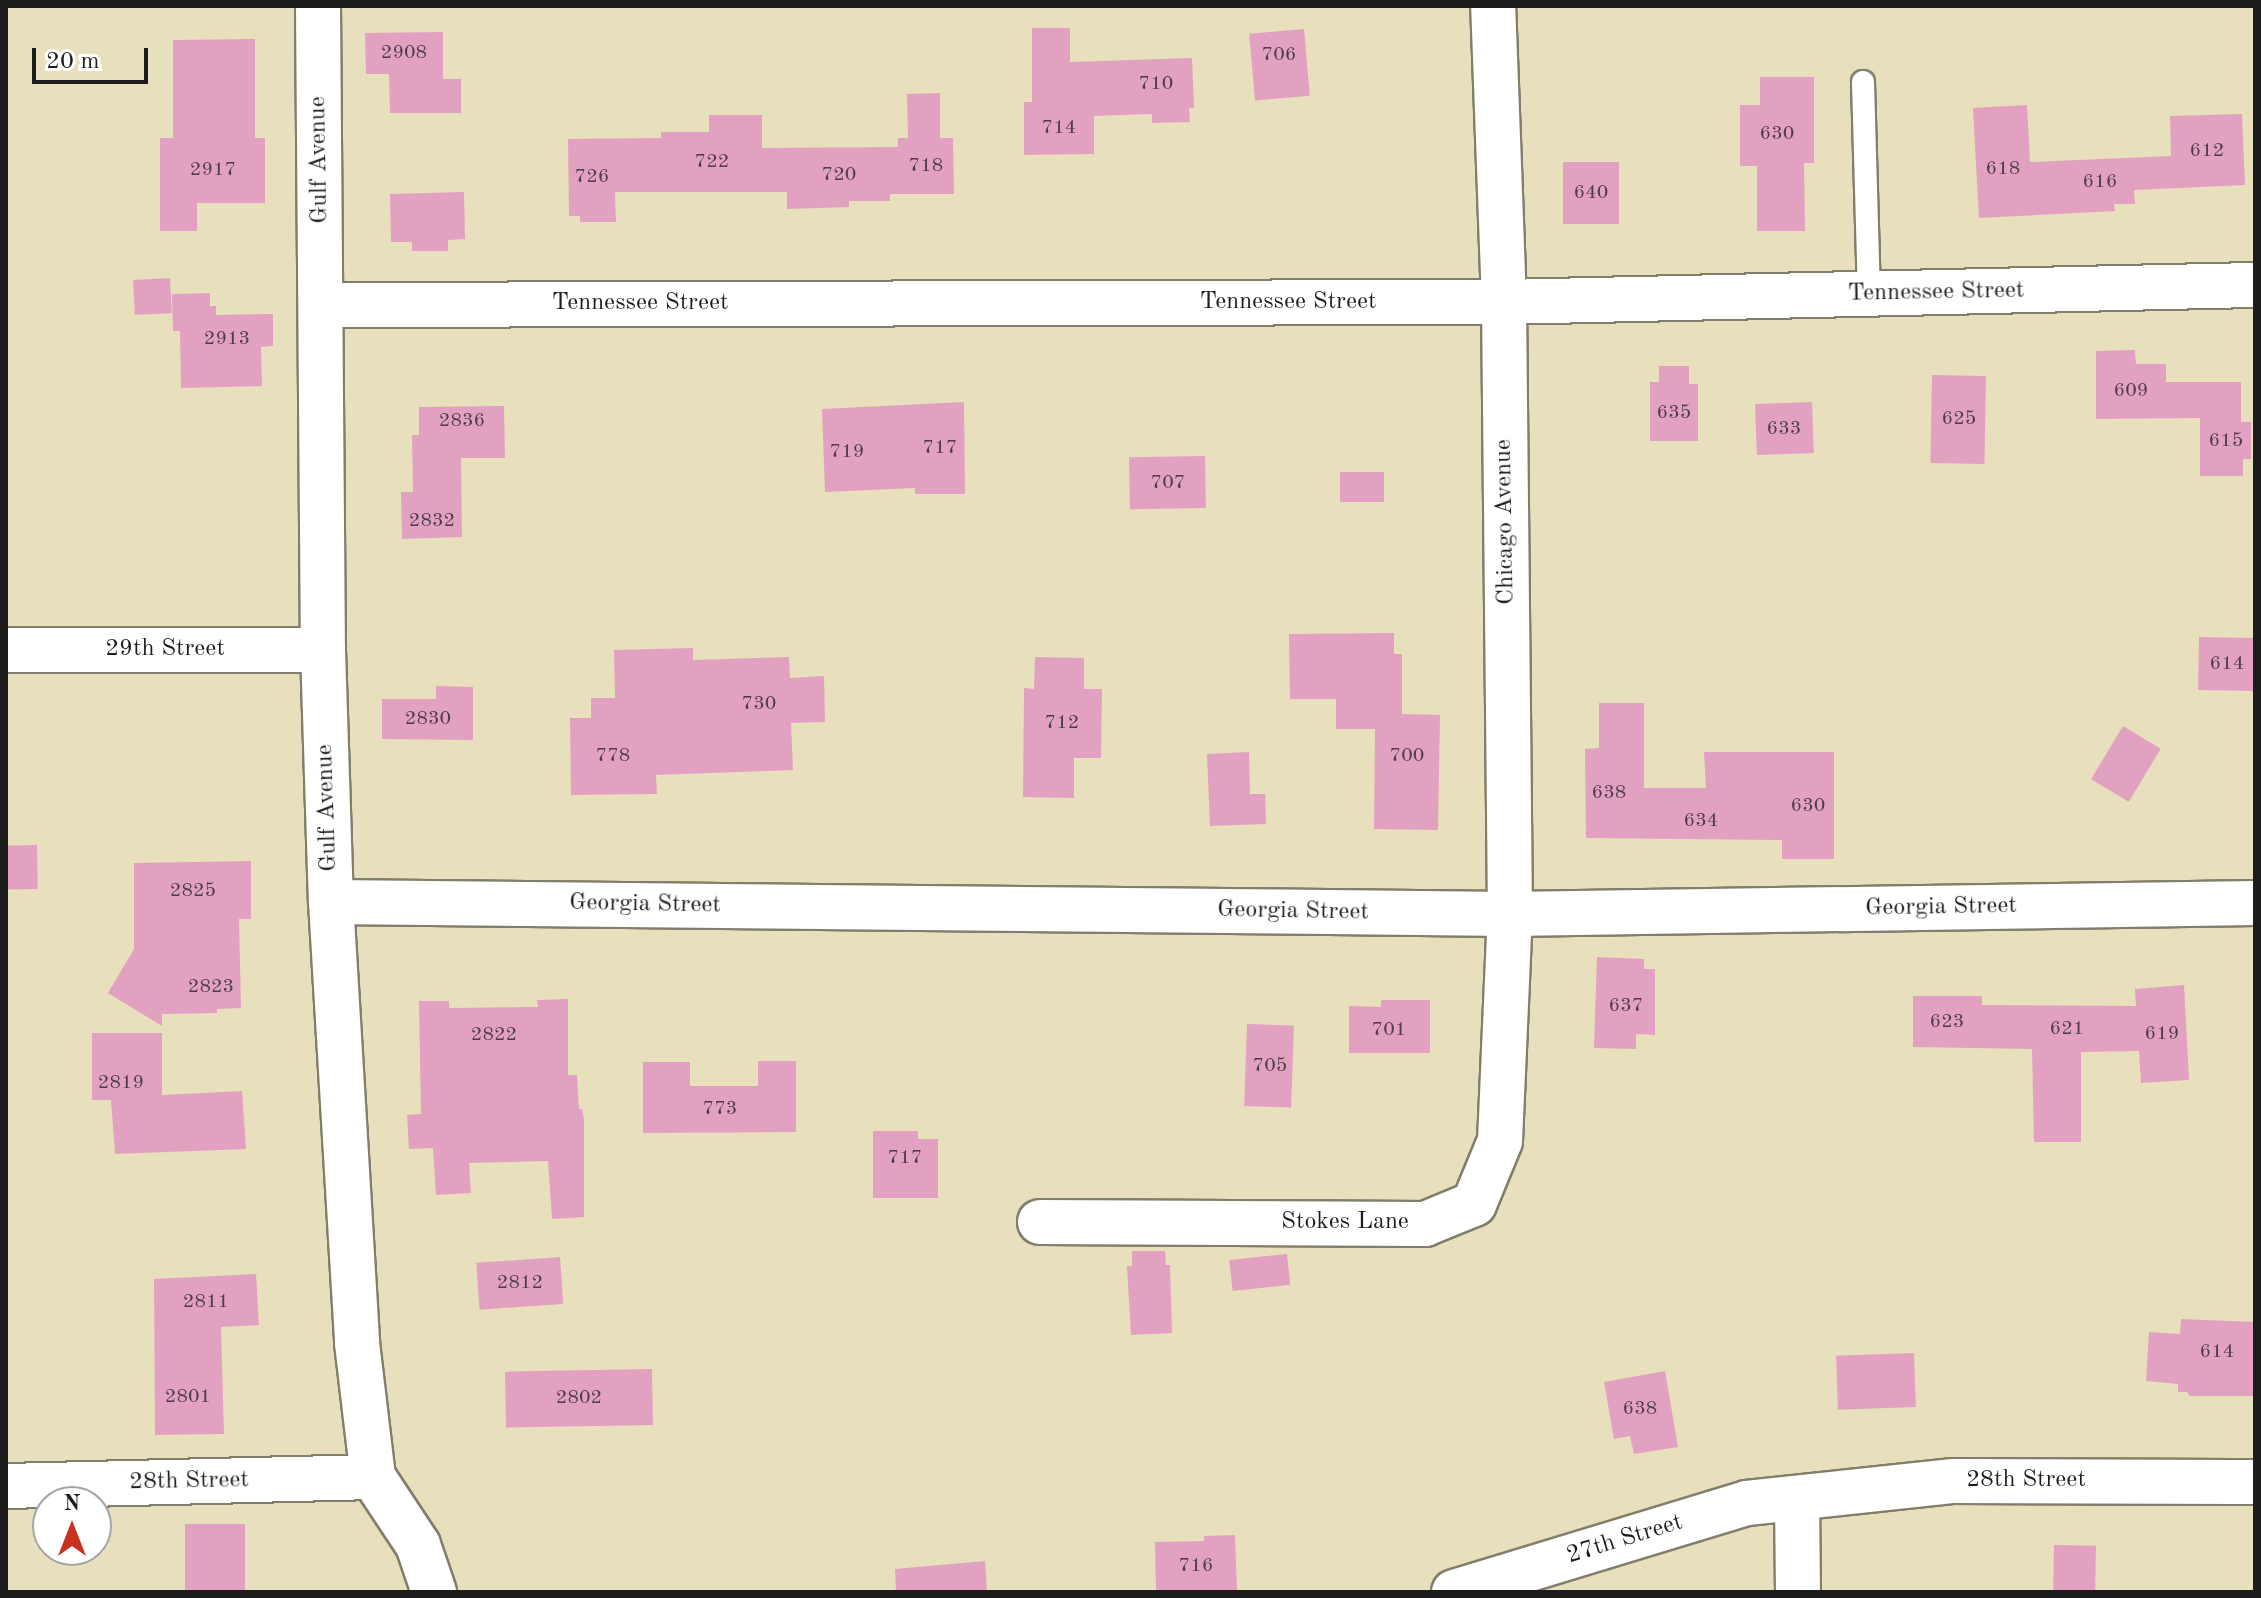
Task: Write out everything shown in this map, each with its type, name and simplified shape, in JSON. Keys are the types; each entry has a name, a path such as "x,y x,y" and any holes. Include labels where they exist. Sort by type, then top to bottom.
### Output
{"street":[{"name":"Gulf Avenue","path":"318,6 323,650 331,902 357,1343 373,1477 418,1545 434,1592"},
{"name":"Chicago Avenue","path":"1493,6 1504,302 1510,914 1505,1038"},
{"name":"Tennessee Street","path":"321,305 1504,302 2255,285"},
{"name":"29th Street","path":"6,650 323,650"},
{"name":"Georgia Street","path":"331,902 1510,914 2255,903"},
{"name":"Stokes Lane","path":"1040,1222 1425,1224 1474,1204 1500,1141 1505,1038"},
{"name":"28th Street","path":"6,1486 373,1477"},
{"name":"28th Street","path":"1797,1498 1954,1481 2255,1482"},
{"name":"27th Street","path":"1454,1592 1747,1503 1797,1498"},
{"path":"1797,1498 1798,1592"}],"lane":[{"path":"1863,82 1869,294"}],"building":[{"path":"1032,28 1070,28 1070,62 1192,58 1194,108 1189,108 1190,122 1152,123 1152,114 1094,116 1094,154 1024,155 1024,102 1032,102"},
{"path":"1304,29 1310,96 1255,101 1249,34"},
{"path":"443,32 443,79 461,79 461,113 390,113 389,74 366,74 365,33"},
{"path":"255,39 255,138 265,138 265,203 197,203 197,231 160,231 160,138 173,138 173,40"},
{"path":"1760,77 1814,77 1814,163 1804,163 1805,231 1757,231 1757,166 1740,166 1740,105 1760,105"},
{"path":"940,93 940,138 953,138 954,194 890,194 890,201 849,201 849,207 787,209 787,192 615,192 616,222 580,222 580,216 569,216 568,139 661,138 661,132 709,132 709,115 762,115 762,148 898,147 898,138 908,138 907,94"},
{"path":"2027,105 2030,162 2171,156 2170,116 2242,114 2245,185 2134,190 2135,204 2114,204 2115,211 1979,218 1973,108"},
{"path":"1563,162 1619,162 1619,224 1563,224"},
{"path":"464,192 465,239 448,240 448,251 412,251 412,242 391,242 390,194"},
{"path":"170,278 172,313 135,315 133,280"},
{"path":"210,293 210,306 216,306 216,315 273,314 273,346 261,347 262,386 181,388 180,331 173,331 172,294"},
{"path":"2135,350 2136,364 2166,364 2166,382 2241,382 2241,422 2251,422 2251,459 2243,459 2243,476 2200,476 2200,418 2096,419 2096,351"},
{"path":"1659,366 1689,366 1689,384 1698,384 1698,441 1650,441 1650,382 1659,382"},
{"path":"1932,375 1986,376 1984,464 1930,463"},
{"path":"964,402 965,494 915,494 915,488 825,492 822,409"},
{"path":"1812,402 1814,453 1757,455 1755,404"},
{"path":"504,406 505,458 461,458 462,537 402,539 401,492 413,492 412,435 419,435 419,407"},
{"path":"1205,456 1206,508 1130,509 1129,457"},
{"path":"1340,472 1384,472 1384,502 1340,502"},
{"path":"1394,633 1394,654 1402,654 1402,714 1440,715 1438,830 1374,829 1375,729 1336,729 1336,699 1290,699 1289,634"},
{"path":"2199,637 2255,638 2254,691 2198,690"},
{"path":"693,648 693,660 789,657 790,678 824,676 825,722 791,723 793,770 656,775 657,794 571,795 570,718 591,718 591,698 615,698 614,650"},
{"path":"1035,657 1084,658 1084,689 1102,689 1101,758 1074,758 1074,798 1023,797 1024,688 1034,689"},
{"path":"436,686 473,687 473,740 382,739 382,699 436,699"},
{"path":"1599,703 1644,703 1644,788 1706,788 1704,752 1834,752 1834,859 1782,859 1782,840 1586,838 1585,749 1599,748"},
{"path":"2123,726 2161,749 2129,802 2091,779"},
{"path":"1249,752 1250,794 1265,794 1266,824 1210,826 1207,754"},
{"path":"37,845 38,889 7,890 6,846"},
{"path":"251,861 251,919 239,919 241,1008 217,1009 217,1013 162,1014 162,1026 108,993 134,949 134,863"},
{"path":"1597,957 1644,959 1644,969 1655,969 1655,1035 1636,1034 1636,1049 1594,1048"},
{"path":"2184,985 2189,1080 2141,1083 2139,1051 2081,1052 2081,1142 2034,1142 2032,1049 1913,1047 1913,996 1982,996 1982,1005 2136,1006 2135,989"},
{"path":"568,999 568,1075 577,1075 579,1109 582,1109 584,1119 584,1217 552,1219 548,1161 469,1163 471,1193 436,1195 433,1148 409,1149 407,1115 421,1114 419,1001 449,1001 449,1008 538,1007 537,1000"},
{"path":"1381,1000 1430,1000 1430,1053 1349,1053 1349,1006 1381,1007"},
{"path":"1247,1024 1294,1026 1291,1108 1244,1106"},
{"path":"92,1033 162,1033 162,1095 242,1091 246,1149 115,1154 111,1100 92,1100"},
{"path":"758,1061 796,1061 796,1132 643,1133 643,1062 690,1062 690,1086 758,1086"},
{"path":"873,1131 918,1131 918,1139 938,1139 938,1198 873,1198"},
{"path":"1132,1251 1165,1251 1166,1265 1170,1265 1172,1333 1131,1335 1127,1266 1132,1266"},
{"path":"1287,1254 1290,1285 1233,1291 1229,1260"},
{"path":"560,1257 563,1304 479,1310 476,1263"},
{"path":"256,1274 259,1325 221,1327 224,1434 155,1435 154,1279"},
{"path":"2181,1319 2255,1322 2255,1396 2190,1396 2187,1392 2178,1392 2178,1384 2146,1381 2149,1332 2180,1334"},
{"path":"1914,1353 1916,1407 1838,1410 1836,1356"},
{"path":"652,1369 653,1425 506,1428 505,1372"},
{"path":"1665,1371 1678,1447 1634,1454 1630,1436 1614,1439 1604,1382"},
{"path":"185,1524 245,1524 245,1592 185,1592"},
{"path":"1235,1535 1237,1592 1156,1591 1155,1542 1204,1541 1204,1536"},
{"path":"2054,1545 2096,1546 2095,1592 2053,1592"},
{"path":"985,1561 987,1592 896,1592 895,1569"}]}
